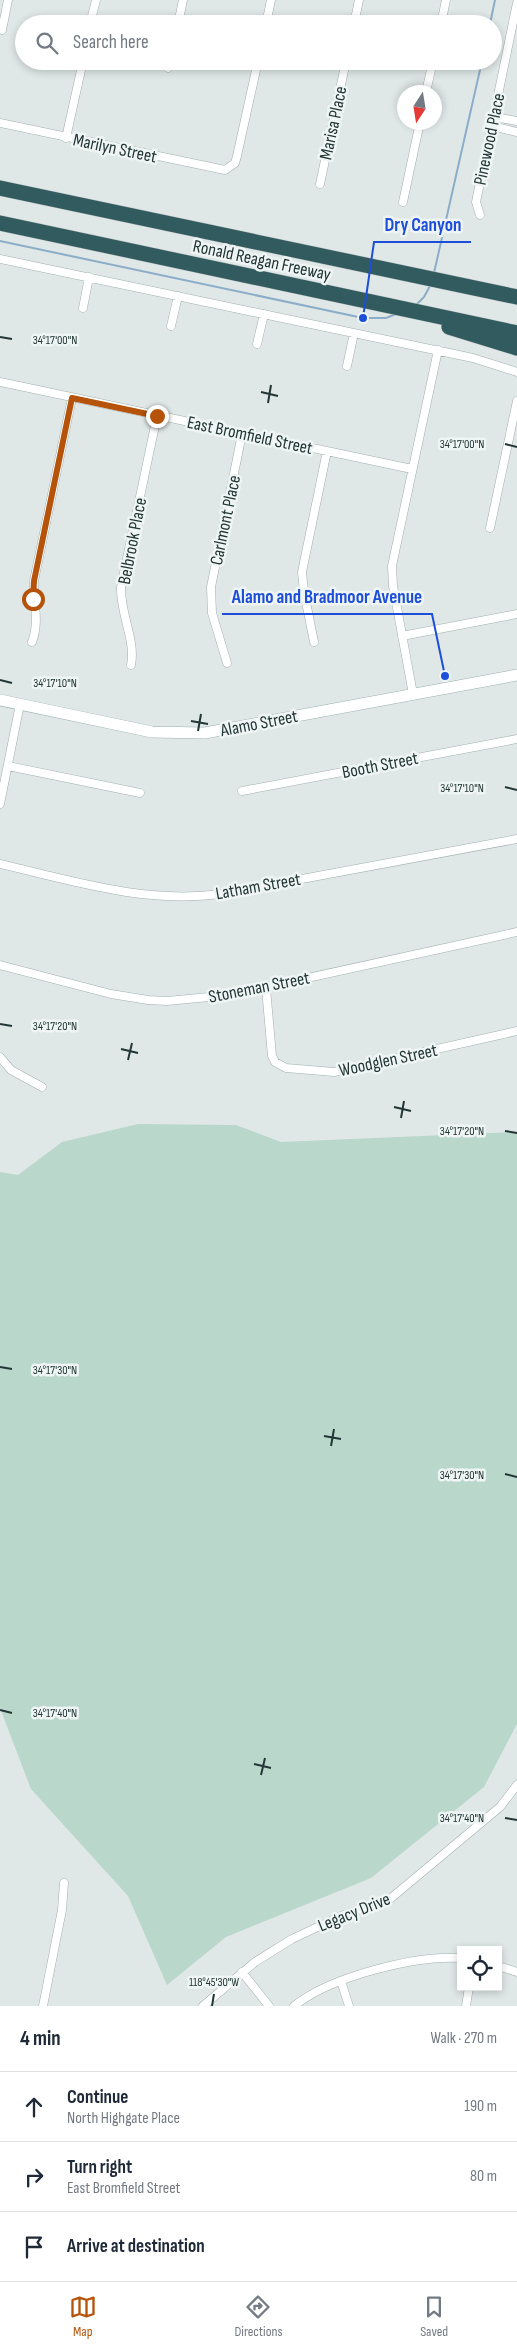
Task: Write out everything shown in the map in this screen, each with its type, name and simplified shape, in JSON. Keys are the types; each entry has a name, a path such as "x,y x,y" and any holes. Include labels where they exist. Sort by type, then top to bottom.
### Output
{"highway":[{"name":"Ronald Reagan Freeway","path":"0,188 420,277 517,295"},
{"name":"Ronald Reagan Freeway","path":"0,223 517,334"},
{"path":"418,312 459,331 517,348"}],"main road":[{"name":"Alamo Street","path":"0,700 152,732 205,733 517,675"}],"street":[{"path":"2,30 8,0"},
{"path":"92,15 96,0"},
{"path":"180,15 183,0"},
{"path":"268,15 271,0"},
{"path":"356,15 359,0"},
{"path":"443,15 446,0"},
{"name":"Pinewood Place","path":"480,215 476,202 517,3"},
{"path":"66,138 80,70"},
{"name":"Marilyn Street","path":"0,123 220,169 230,168 237,156 256,70"},
{"name":"Marisa Place","path":"320,184 344,70"},
{"path":"428,85 431,70"},
{"path":"494,117 517,122"},
{"path":"492,126 517,132"},
{"path":"403,202 418,130"},
{"path":"2,259 438,350 473,358 517,372"},
{"path":"83,308 89,277"},
{"path":"171,326 178,296"},
{"path":"257,344 264,314"},
{"path":"347,366 354,333"},
{"path":"413,694 393,586 392,566 438,350"},
{"name":"East Bromfield Street","path":"0,382 412,470"},
{"path":"32,642 37,625 33,599 34,581 72,398"},
{"path":"490,528 517,401"},
{"name":"Belbrook Place","path":"131,665 132,649 122,611 121,587 157,416"},
{"name":"Carlmont Place","path":"227,663 212,613 210,587 242,434"},
{"path":"314,642 302,572 327,451"},
{"path":"402,636 517,614"},
{"path":"0,804 20,704"},
{"name":"Booth Street","path":"242,791 517,739"},
{"path":"8,766 140,794"},
{"name":"Latham Street","path":"0,864 121,892 180,898 221,894 517,839"},
{"name":"Stoneman Street","path":"0,965 112,994 148,1000 206,998 266,988 517,932"},
{"name":"Woodglen Street","path":"266,988 272,1056 280,1067 334,1072 517,1031"},
{"path":"0,1057 11,1070 42,1087"},
{"name":"Legacy Drive","path":"203,2006 242,1972 268,1953 300,1935 341,1916 390,1899 500,1807 517,1785"},
{"path":"43,2006 62,1910 64,1882"},
{"path":"294,2006 319,1990 341,1981 386,1968 434,1959 457,1958"},
{"path":"502,1967 517,1972"},
{"path":"242,1972 269,2006"},
{"path":"341,1981 349,2006"},
{"path":"466,2006 468,1991"}],"green space":[{"path":"138,1124 236,1125 281,1142 517,1132 517,1724 484,1787 371,1878 226,1937 167,1985 128,1896 31,1789 0,1708 0,1172 18,1175 62,1142"}],"waterway":[{"path":"492,15 495,0"},
{"path":"434,273 480,70"},
{"path":"0,241 363,318 386,318 396,314"},
{"path":"416,305 424,297 431,284"}],"place":[{"name":"Dry Canyon","path":"363,318"},
{"name":"Alamo and Bradmoor Avenue","path":"445,676"}],"route":[{"path":"33,599 34,581 72,398 157,416"}]}
